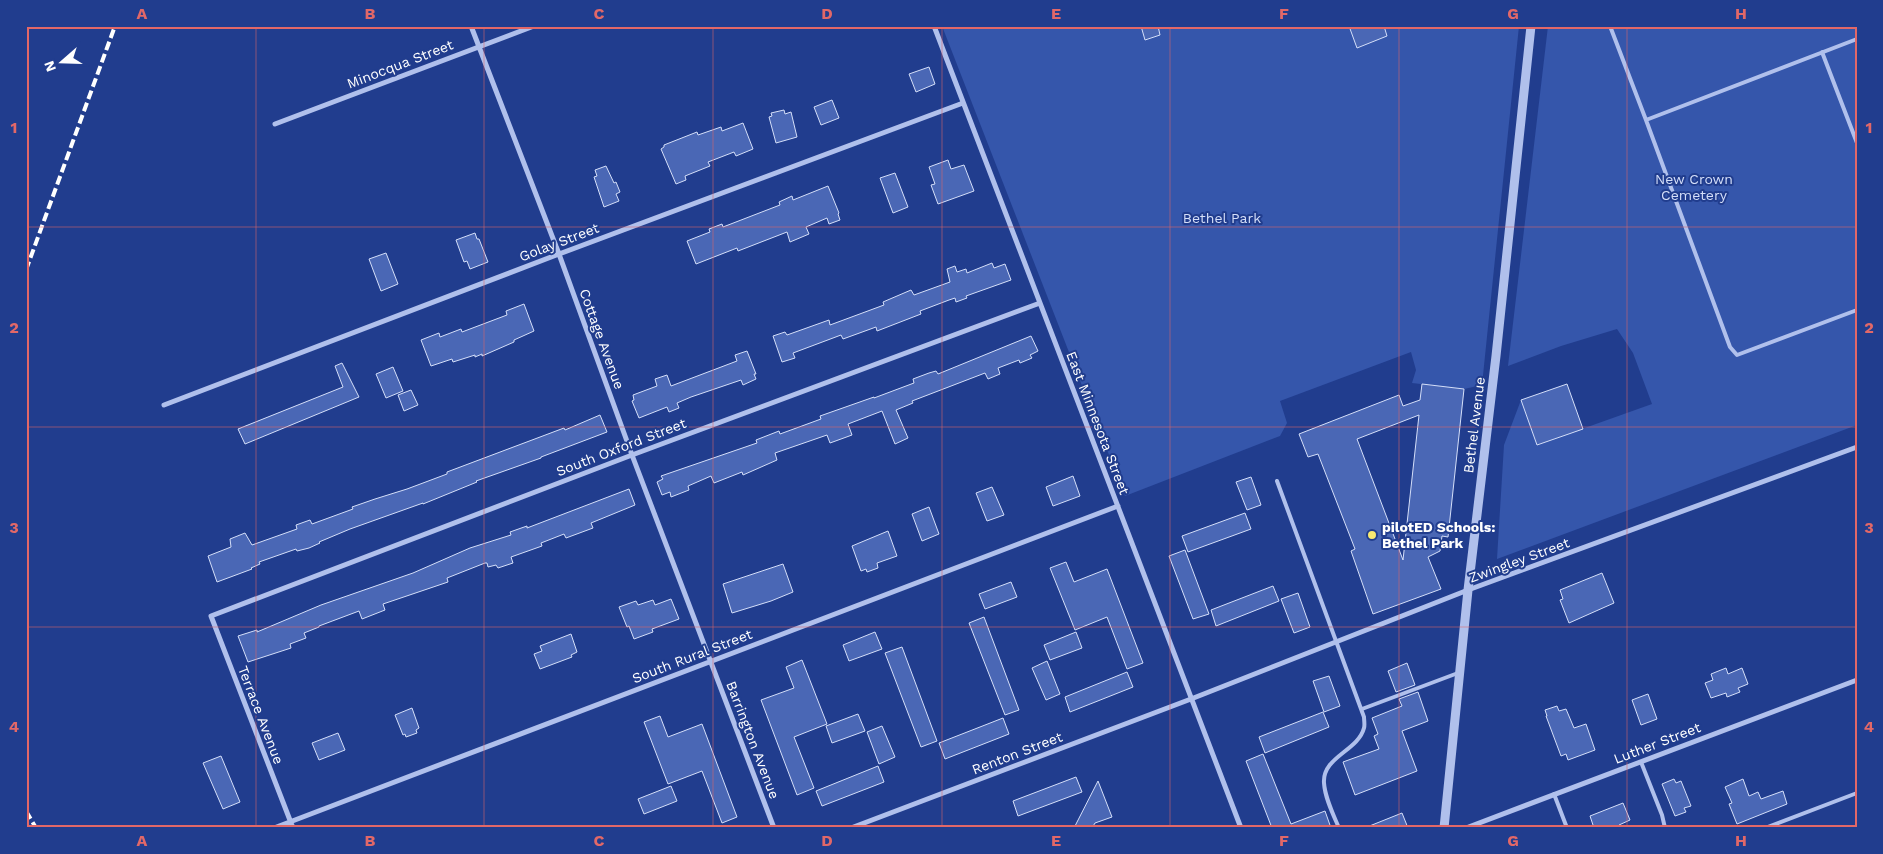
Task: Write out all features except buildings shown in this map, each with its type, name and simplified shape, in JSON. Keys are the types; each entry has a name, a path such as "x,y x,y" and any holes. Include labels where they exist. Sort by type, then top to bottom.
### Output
{"street":[{"name":"Cottage Avenue","path":"471,26 559,254 632,455 711,660"},
{"name":"Minocqua Street","path":"275,124 534,26"},
{"name":"East Minnesota Street","path":"934,26 1241,828"},
{"name":"Bethel Avenue","path":"1444,828 1468,590 1498,346 1531,26"},
{"name":"Golay Street","path":"164,405 559,254 963,103"},
{"name":"South Oxford Street","path":"211,616 632,455 1040,303"},
{"name":"Zwingley Street","path":"1191,699 1468,590 1857,447"},
{"name":"South Rural Street","path":"274,828 1118,506"},
{"name":"Terrace Avenue","path":"211,616 290,822"},
{"name":"Barrington Avenue","path":"711,660 774,828"},
{"name":"Luther Street","path":"1466,828 1857,680"},
{"name":"Renton Street","path":"851,828 1191,699"},
{"path":"290,822 293,828"}],"lane":[{"path":"1610,26 1730,347 1737,355 1857,310"},
{"path":"1646,120 1857,38"},
{"path":"1822,52 1857,143"},
{"path":"1277,481 1364,717 1364,729 1355,742 1338,755 1324,773 1324,784 1339,828"},
{"path":"1362,709 1461,672"},
{"path":"1641,762 1662,815 1665,828"},
{"path":"1765,828 1857,793"},
{"path":"1554,794 1567,828"}],"green space":[{"name":"Bethel Park","path":"942,26 1519,26 1482,385 1464,389 1412,383 1416,370 1411,352 1280,401 1287,423 1280,436 1125,496"},
{"name":"New Crown Cemetery","path":"1548,26 1857,26 1857,425 1497,559 1504,445 1521,400 1537,445 1652,404 1633,353 1617,329 1561,346 1508,366"}],"railway":[{"path":"26,270 115,26"},
{"path":"26,811 36,828"}],"place":[{"name":"pilotED Schools: Bethel Park","path":"1372,535"}]}
